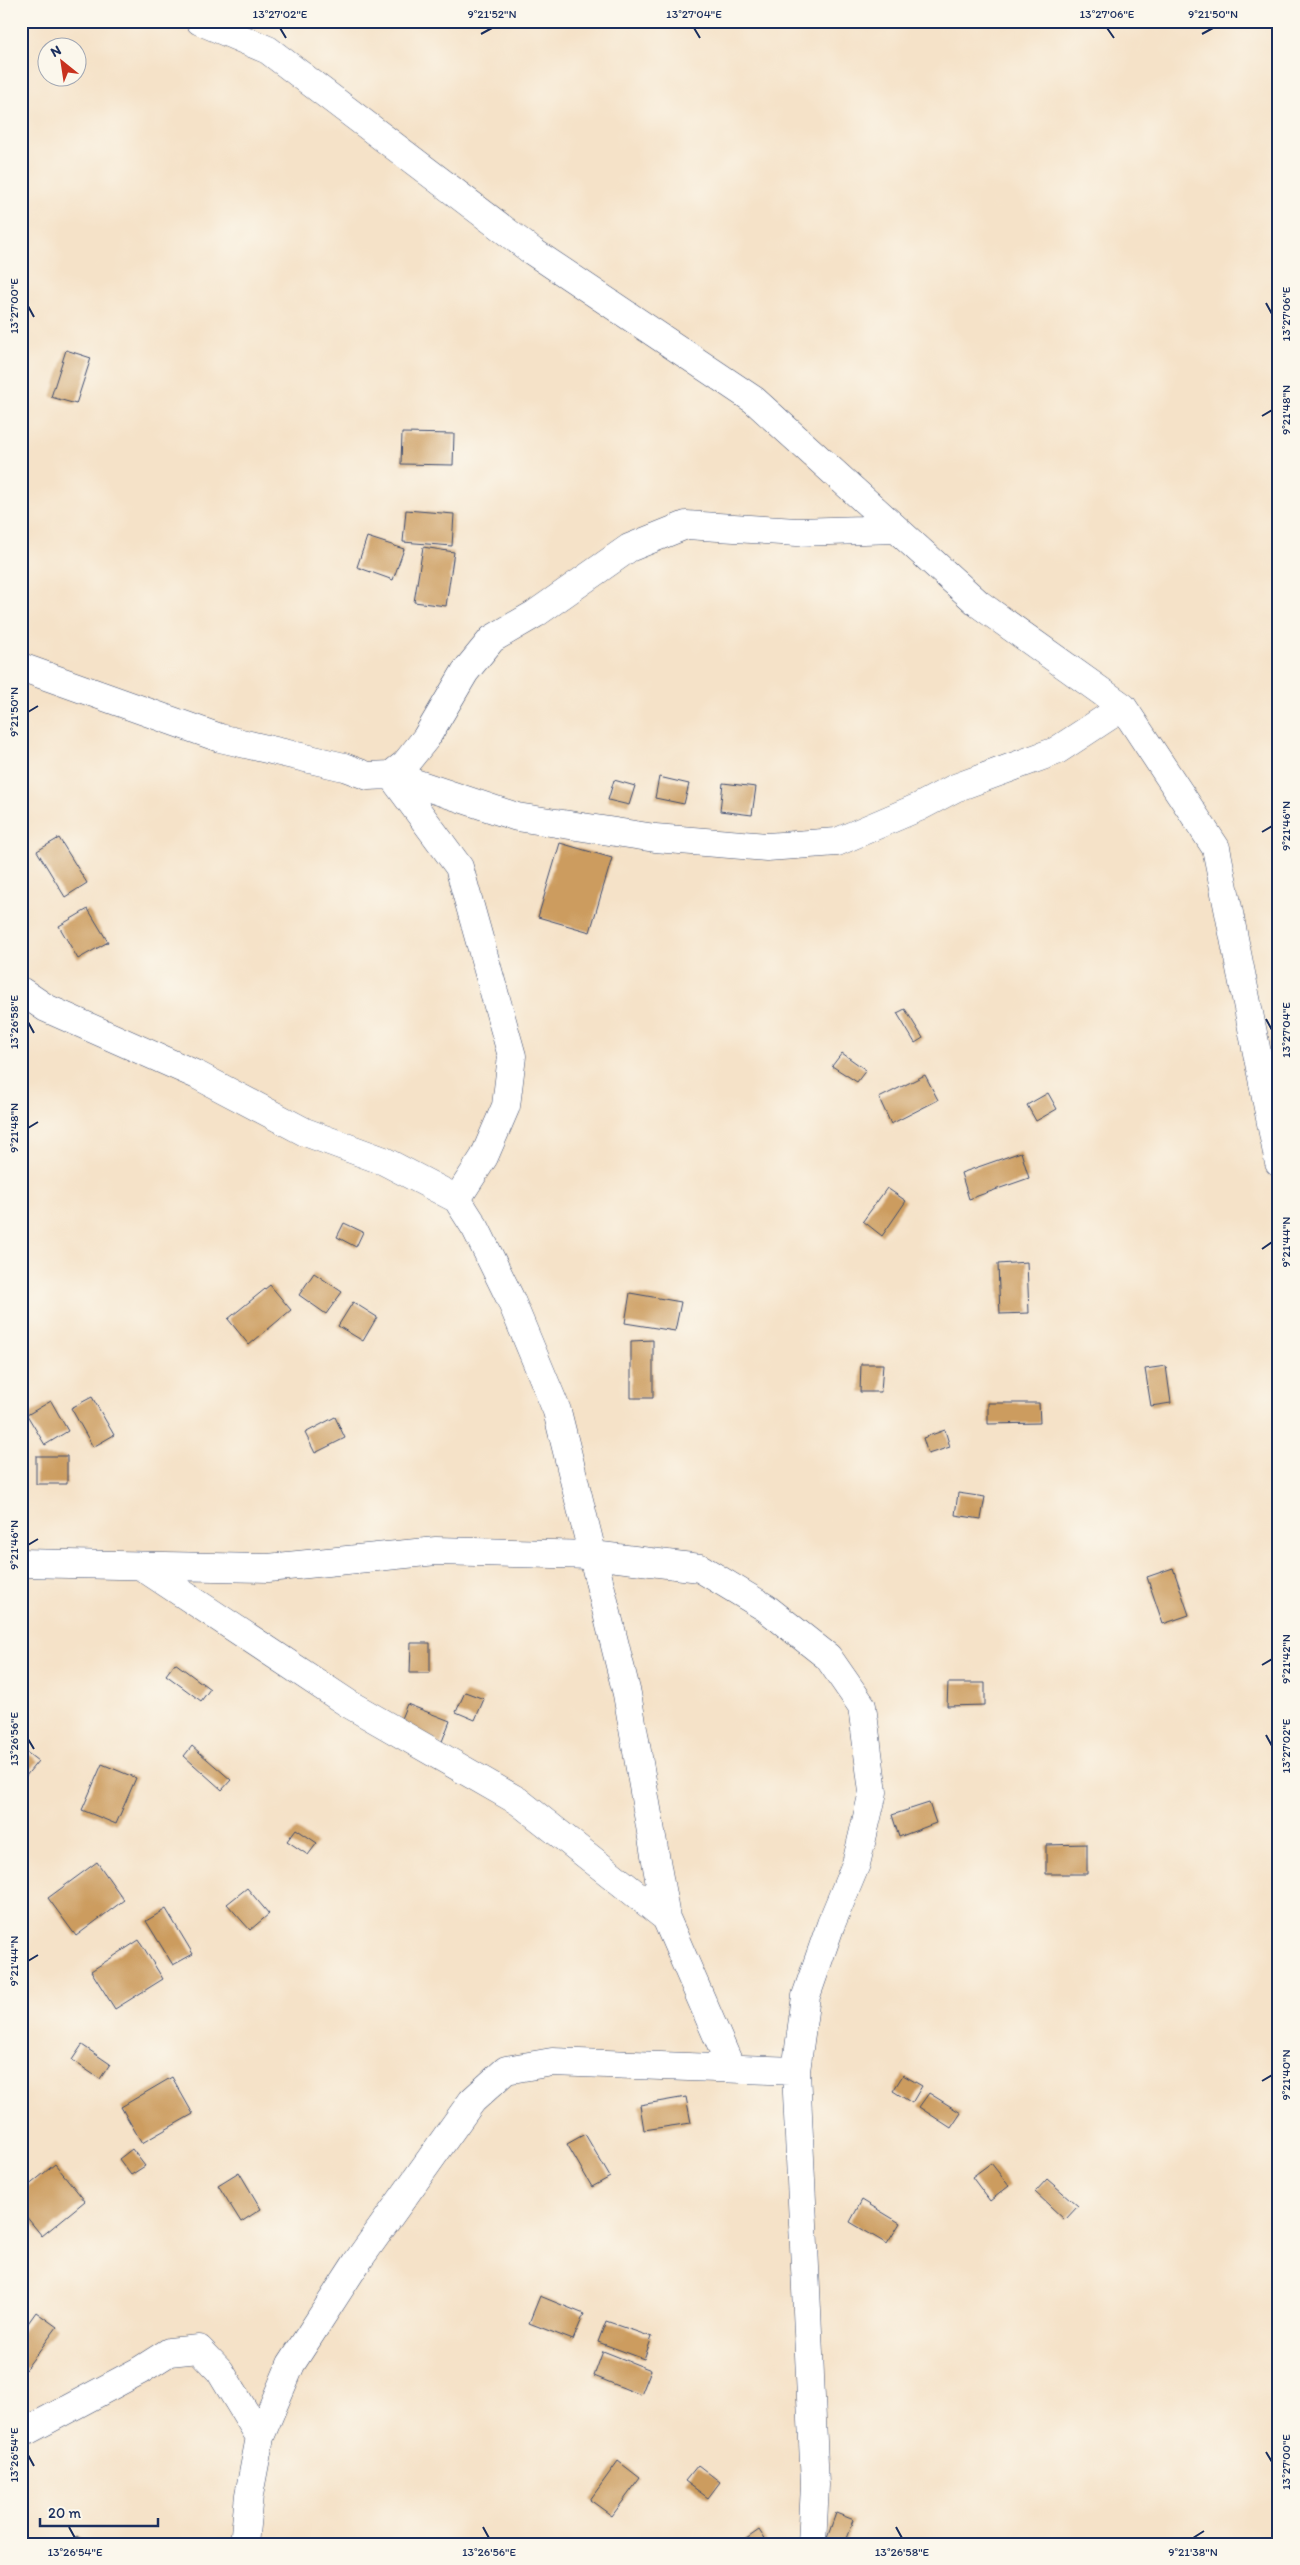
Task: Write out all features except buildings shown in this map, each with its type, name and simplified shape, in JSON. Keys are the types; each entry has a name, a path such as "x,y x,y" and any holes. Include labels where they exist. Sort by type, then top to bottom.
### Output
{"street":[{"path":"200,21 268,50 532,251 754,400 980,604 1122,707 1216,848 1279,1163"},
{"path":"391,775 405,764 426,738 465,672 492,639 535,614 630,548 686,525 797,532 896,529"},
{"path":"21,668 220,738 344,767 368,776 391,775 517,817 656,838 766,847 837,842 919,807 956,788 1056,751 1122,707"},
{"path":"391,775 459,867 512,1056 506,1106 484,1157 456,1199"},
{"path":"21,991 46,1008 197,1075 305,1132 384,1160 456,1199 476,1229 510,1298 557,1411 626,1694 666,1918 731,2068"},
{"path":"21,1563 268,1568 436,1551 593,1555 700,1568 766,1608 828,1657 862,1706 873,1792 856,1864 831,1924 806,1996 796,2071 815,2485 812,2544"},
{"path":"141,1566 350,1704 518,1801 666,1918"},
{"path":"244,2544 249,2495 260,2437 291,2364 357,2262 472,2101 506,2070 552,2062 796,2071"},
{"path":"21,2434 139,2371 169,2352 199,2349 220,2371 260,2437"}]}
